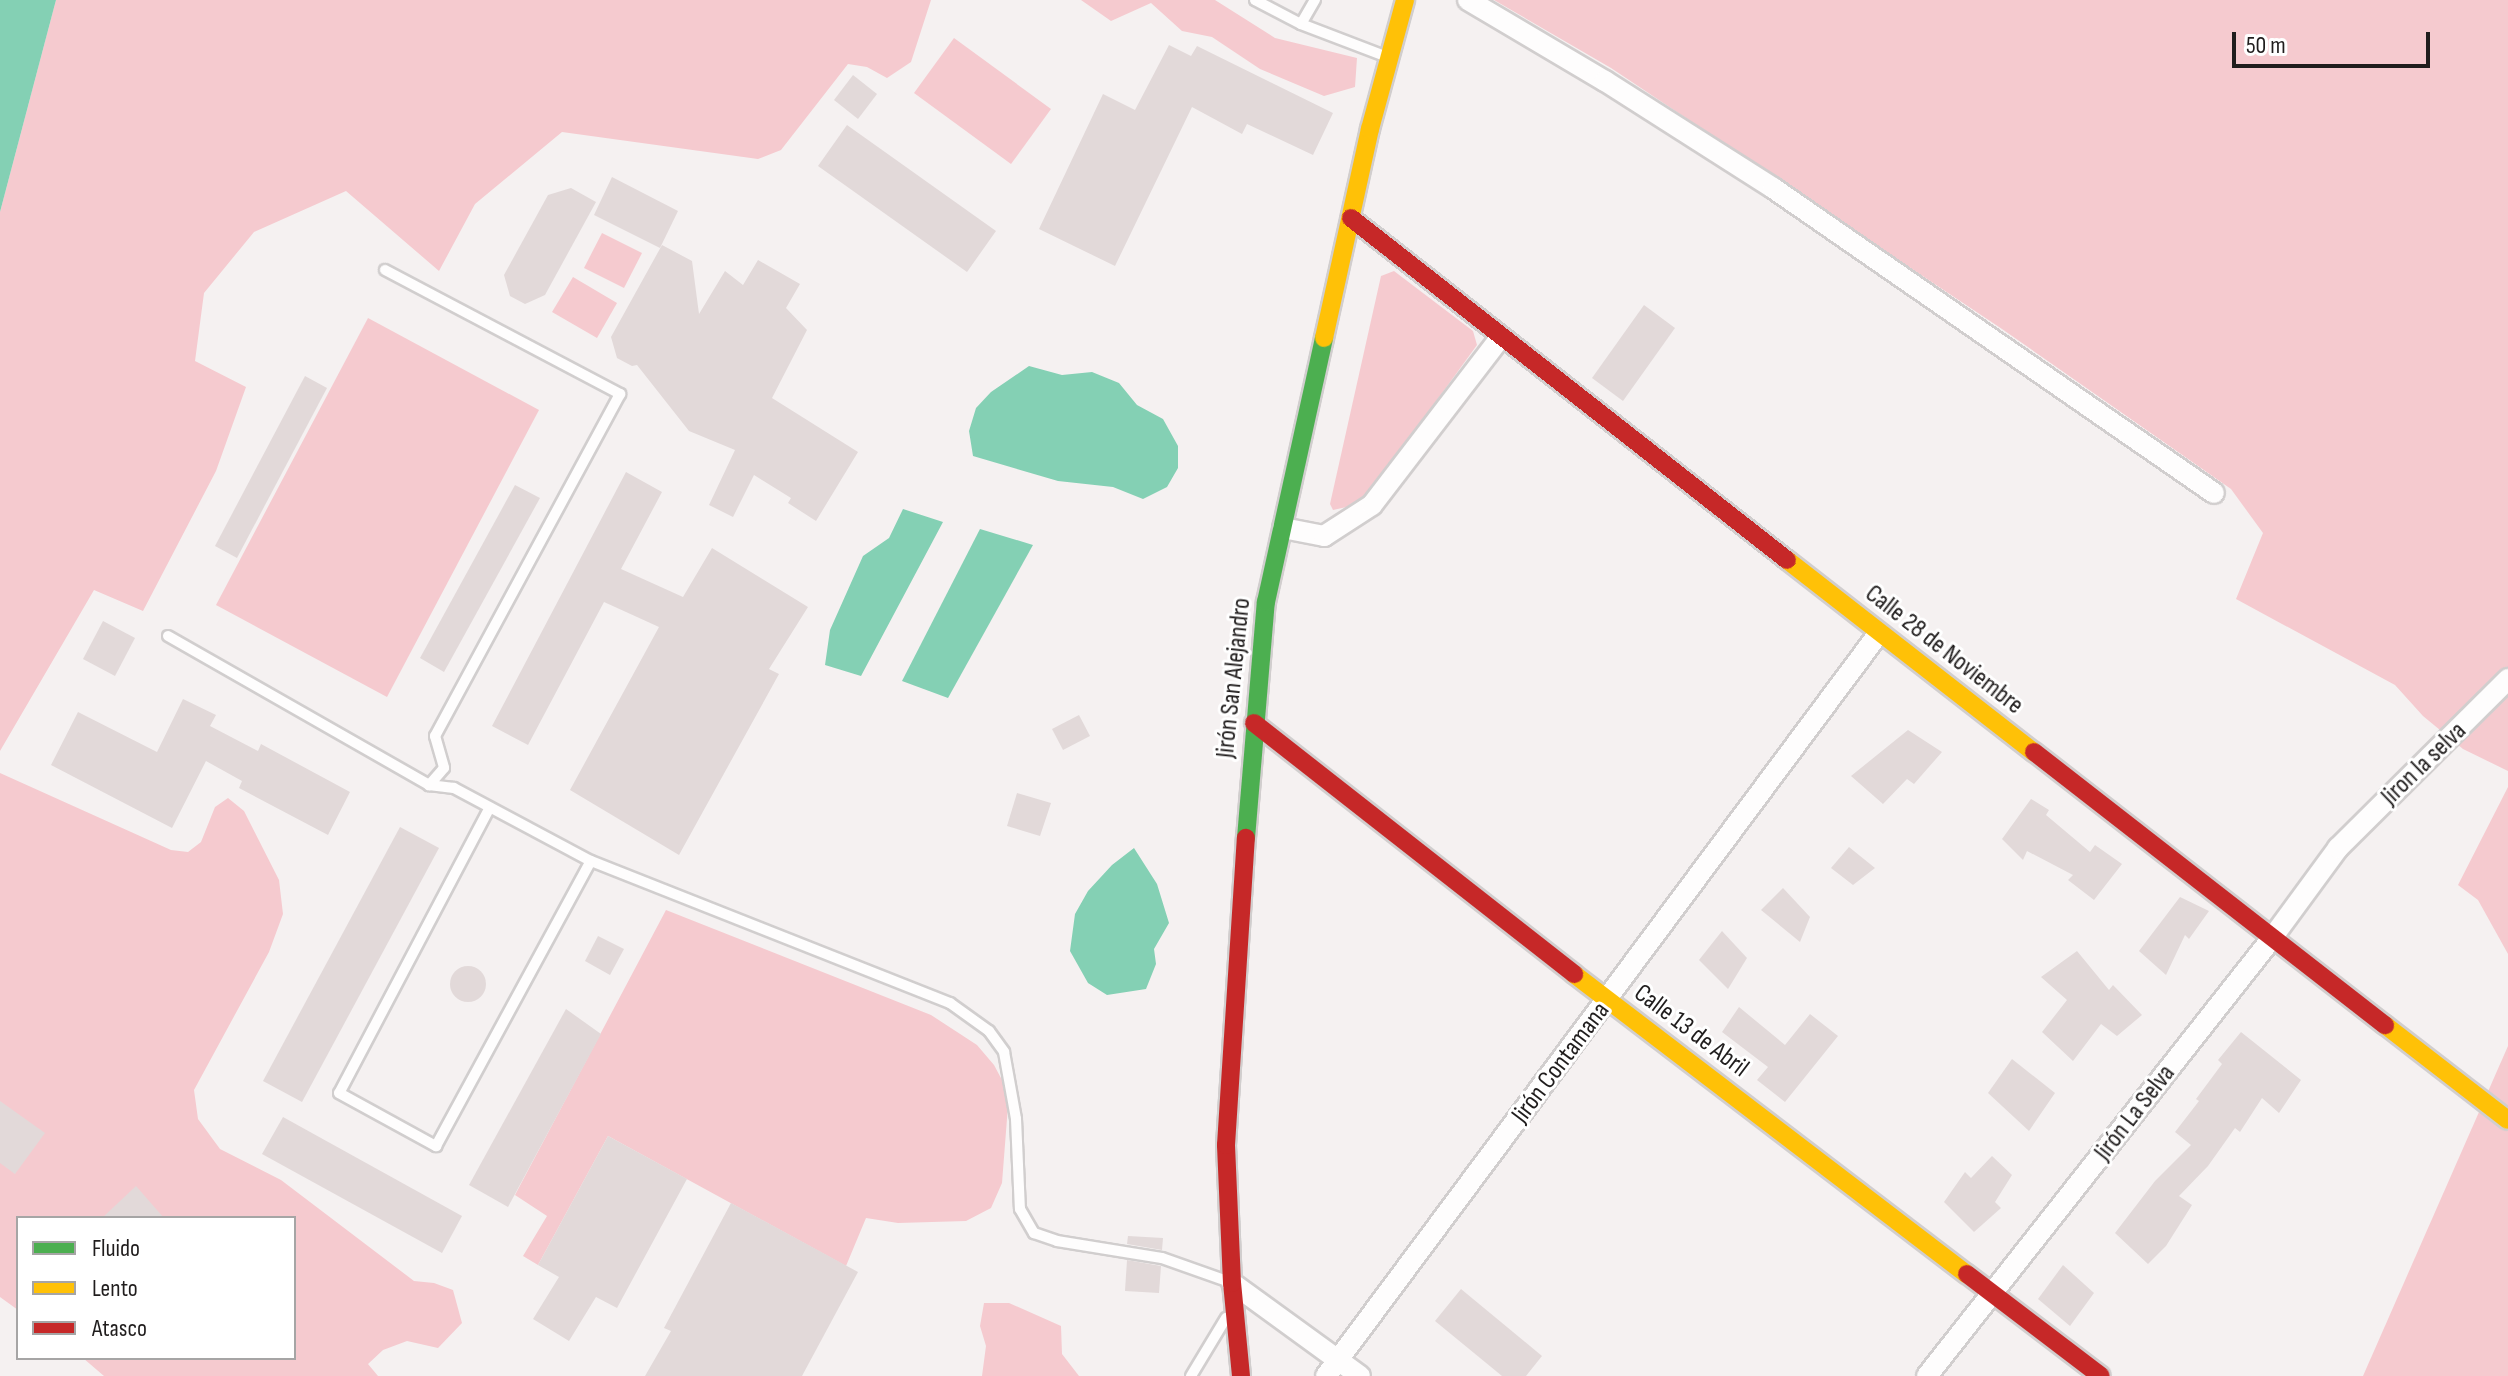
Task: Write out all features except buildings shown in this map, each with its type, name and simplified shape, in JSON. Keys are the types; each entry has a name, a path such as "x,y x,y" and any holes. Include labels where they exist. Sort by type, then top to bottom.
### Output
{"street":[{"name":"Jirón San Alejandro","path":"1241,1376 1232,1283 1226,1145 1254,723 1266,602 1351,218 1405,0"},
{"path":"1468,0 1605,81 1773,188 2214,493"},
{"name":"Calle 28 de Noviembre","path":"1351,218 1500,338 2508,1120"},
{"path":"1283,528 1324,536 1372,505 1500,338"},
{"name":"Jirón Contamana","path":"1326,1376 1879,633"},
{"name":"Jiron la selva","path":"2338,848 2508,679"},
{"name":"Calle 13 de Abril","path":"1254,723 1608,1001 2101,1376"},
{"name":"Jirón La Selva","path":"1927,1376 2272,938 2338,848"},
{"path":"1232,1283 1360,1376"}],"lane":[{"path":"1255,0 1301,24 1390,58"},
{"path":"1301,24 1315,0"},
{"path":"385,270 620,394 435,736 444,768 429,785"},
{"path":"168,636 429,785 454,788 591,861 950,1003 989,1031 1004,1052 1016,1119 1020,1209 1034,1233 1057,1241 1162,1258 1232,1283"},
{"path":"489,809 339,1093 436,1146 591,861"},
{"path":"1191,1376 1234,1306"}],"shaded area":[{"path":"0,0 56,0 0,212"},
{"path":"56,0 931,0 911,62 887,78 867,67 848,64 781,150 758,159 562,132 475,204 439,271 346,191 254,232 204,293 195,361 246,387 216,471 143,611 94,590 0,751 0,212"},
{"path":"1081,0 1215,0 1275,38 1357,58 1355,87 1324,96 1260,69 1212,37 1182,31 1151,3 1111,21"},
{"path":"1494,0 2508,0 2508,771 2463,749 2423,716 2395,685 2236,599 2263,533 2231,489 2002,329 1611,68"},
{"path":"954,38 1051,109 1011,164 914,93"},
{"path":"602,233 642,253 624,288 584,268"},
{"path":"1394,271 1473,331 1477,345 1371,491 1351,506 1333,510 1330,504 1381,276"},
{"path":"573,277 617,303 597,338 552,312"},
{"path":"368,318 539,410 387,697 216,605"},
{"path":"1029,366 1062,375 1092,372 1119,383 1137,405 1163,419 1178,446 1178,468 1167,487 1143,499 1113,487 1058,481 973,456 969,431 976,408 991,392"},
{"path":"903,509 943,522 861,676 825,665 830,630 863,556 889,538"},
{"path":"980,529 1033,545 948,698 902,681"},
{"path":"0,773 171,850 188,852 201,842 215,807 228,798 244,811 279,880 283,914 269,952 194,1090 198,1119 220,1149 281,1180 414,1281 434,1283 453,1290 462,1323 438,1348 407,1341 383,1350 368,1364 378,1376 104,1376 85,1360 296,1360 296,1216 16,1216 16,1309 0,1297"},
{"path":"2508,787 2508,954 2478,900 2458,885"},
{"path":"1134,848 1157,884 1169,923 1154,949 1156,964 1146,989 1107,995 1088,983 1070,951 1075,914 1088,891 1112,865"},
{"path":"666,910 931,1015 977,1045 994,1065 1009,1093 1002,1183 991,1208 966,1221 898,1223 866,1218 846,1266 608,1136 538,1265 523,1256 547,1216 515,1195"},
{"path":"2508,1046 2508,1376 2363,1376"},
{"path":"984,1303 1009,1303 1061,1326 1062,1354 1079,1376 982,1376 986,1346 980,1326"}],"traffic: fast":[{"path":"1246,838 1266,602 1324,338"}],"traffic: slow":[{"path":"1324,338 1370,129 1405,0"},
{"path":"1787,560 2034,752"},
{"path":"1574,974 1967,1274"},
{"path":"2385,1025 2508,1120"}],"traffic: jam":[{"path":"1351,218 1787,560"},
{"path":"1254,723 1574,974"},
{"path":"2034,752 2385,1025"},
{"path":"1241,1376 1232,1283 1226,1145 1246,838"},
{"path":"1967,1274 2101,1376"}]}
